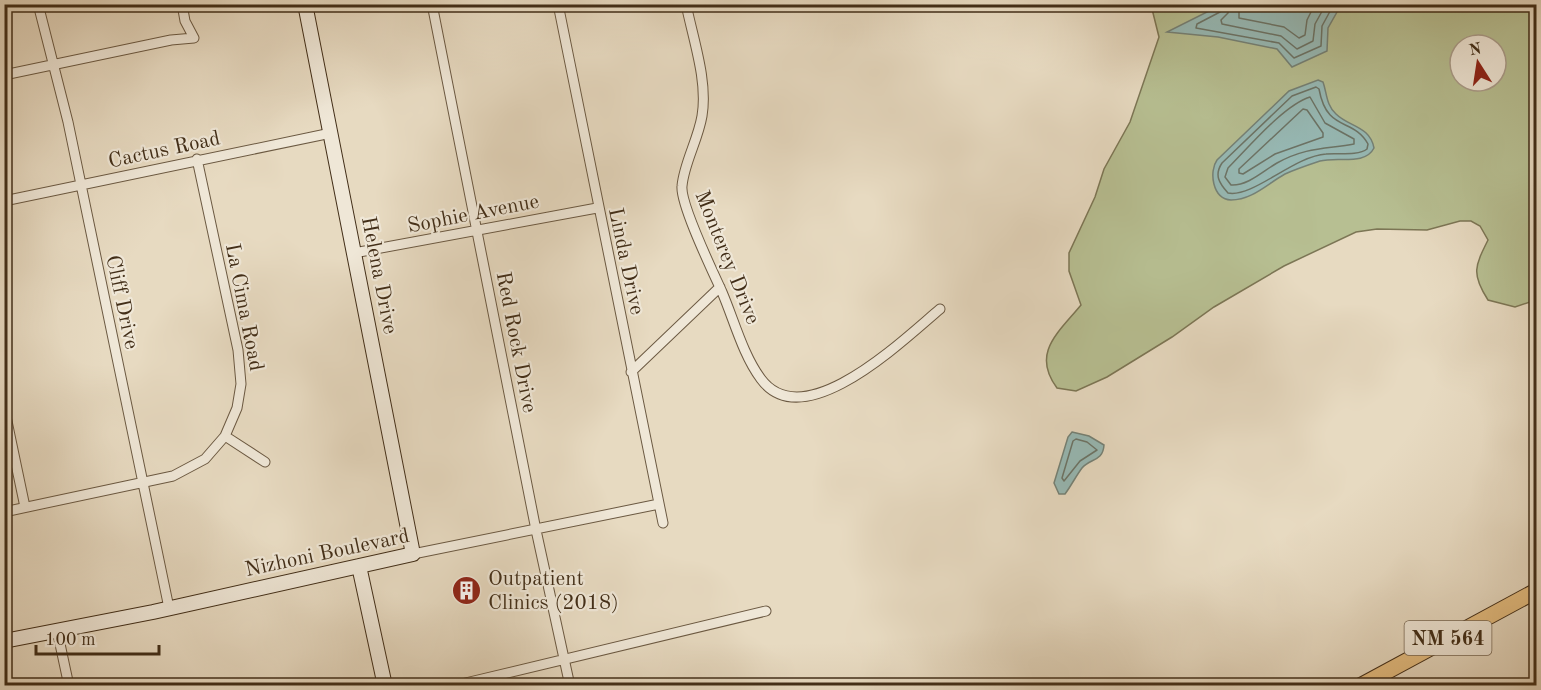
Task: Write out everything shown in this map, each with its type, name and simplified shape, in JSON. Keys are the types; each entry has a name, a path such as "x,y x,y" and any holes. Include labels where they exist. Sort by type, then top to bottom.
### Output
{"main road":[{"name":"Helena Drive","path":"306,4 413,554"},
{"name":"Nizhoni Boulevard","path":"4,641 169,608 413,554"},
{"path":"360,566 385,686"},
{"name":"NM 564","path":"1360,686 1536,591"}],"street":[{"name":"Cliff Drive","path":"38,4 55,64 169,608"},
{"path":"4,75 171,40 194,38 185,21 182,4"},
{"name":"Red Rock Drive","path":"432,4 536,530 570,686"},
{"name":"Linda Drive","path":"558,4 597,208 663,523"},
{"name":"Monterey Drive","path":"686,4 704,95 702,117 681,188 720,287 761,379 775,393 787,398 812,397 832,388 878,360 939,309"},
{"name":"Cactus Road","path":"4,201 197,159 331,133"},
{"name":"La Cima Road","path":"4,512 173,476 205,459 225,436 237,408 241,384 238,350 197,159"},
{"name":"Sophie Avenue","path":"354,253 597,208"},
{"path":"631,372 720,287"},
{"path":"4,407 25,507"},
{"path":"225,436 265,462"},
{"name":"Nizhoni Boulevard","path":"413,554 659,504"},
{"path":"453,686 766,611"},
{"path":"57,630 69,686"}],"green space":[{"path":"1151,5 1536,5 1536,300 1515,307 1488,300 1479,283 1477,270 1488,240 1480,226 1471,221 1460,221 1427,230 1377,229 1356,232 1284,266 1214,307 1172,337 1107,377 1076,391 1057,388 1050,376 1047,354 1056,334 1081,305 1069,271 1069,253 1095,197 1104,169 1130,122 1159,37"}],"water":[{"path":"1221,5 1341,5 1328,28 1327,51 1292,67 1277,49 1218,37 1167,32"},
{"path":"1318,80 1323,82 1333,110 1341,118 1368,135 1374,148 1370,154 1357,159 1320,161 1285,174 1259,191 1239,199 1231,200 1220,195 1216,190 1213,177 1217,160 1289,91"},
{"path":"1072,432 1089,436 1104,445 1103,450 1099,457 1082,468 1065,494 1059,494 1054,483 1068,437"}],"place":[{"name":"Outpatient Clinics (2018)","path":"467,590"}]}
